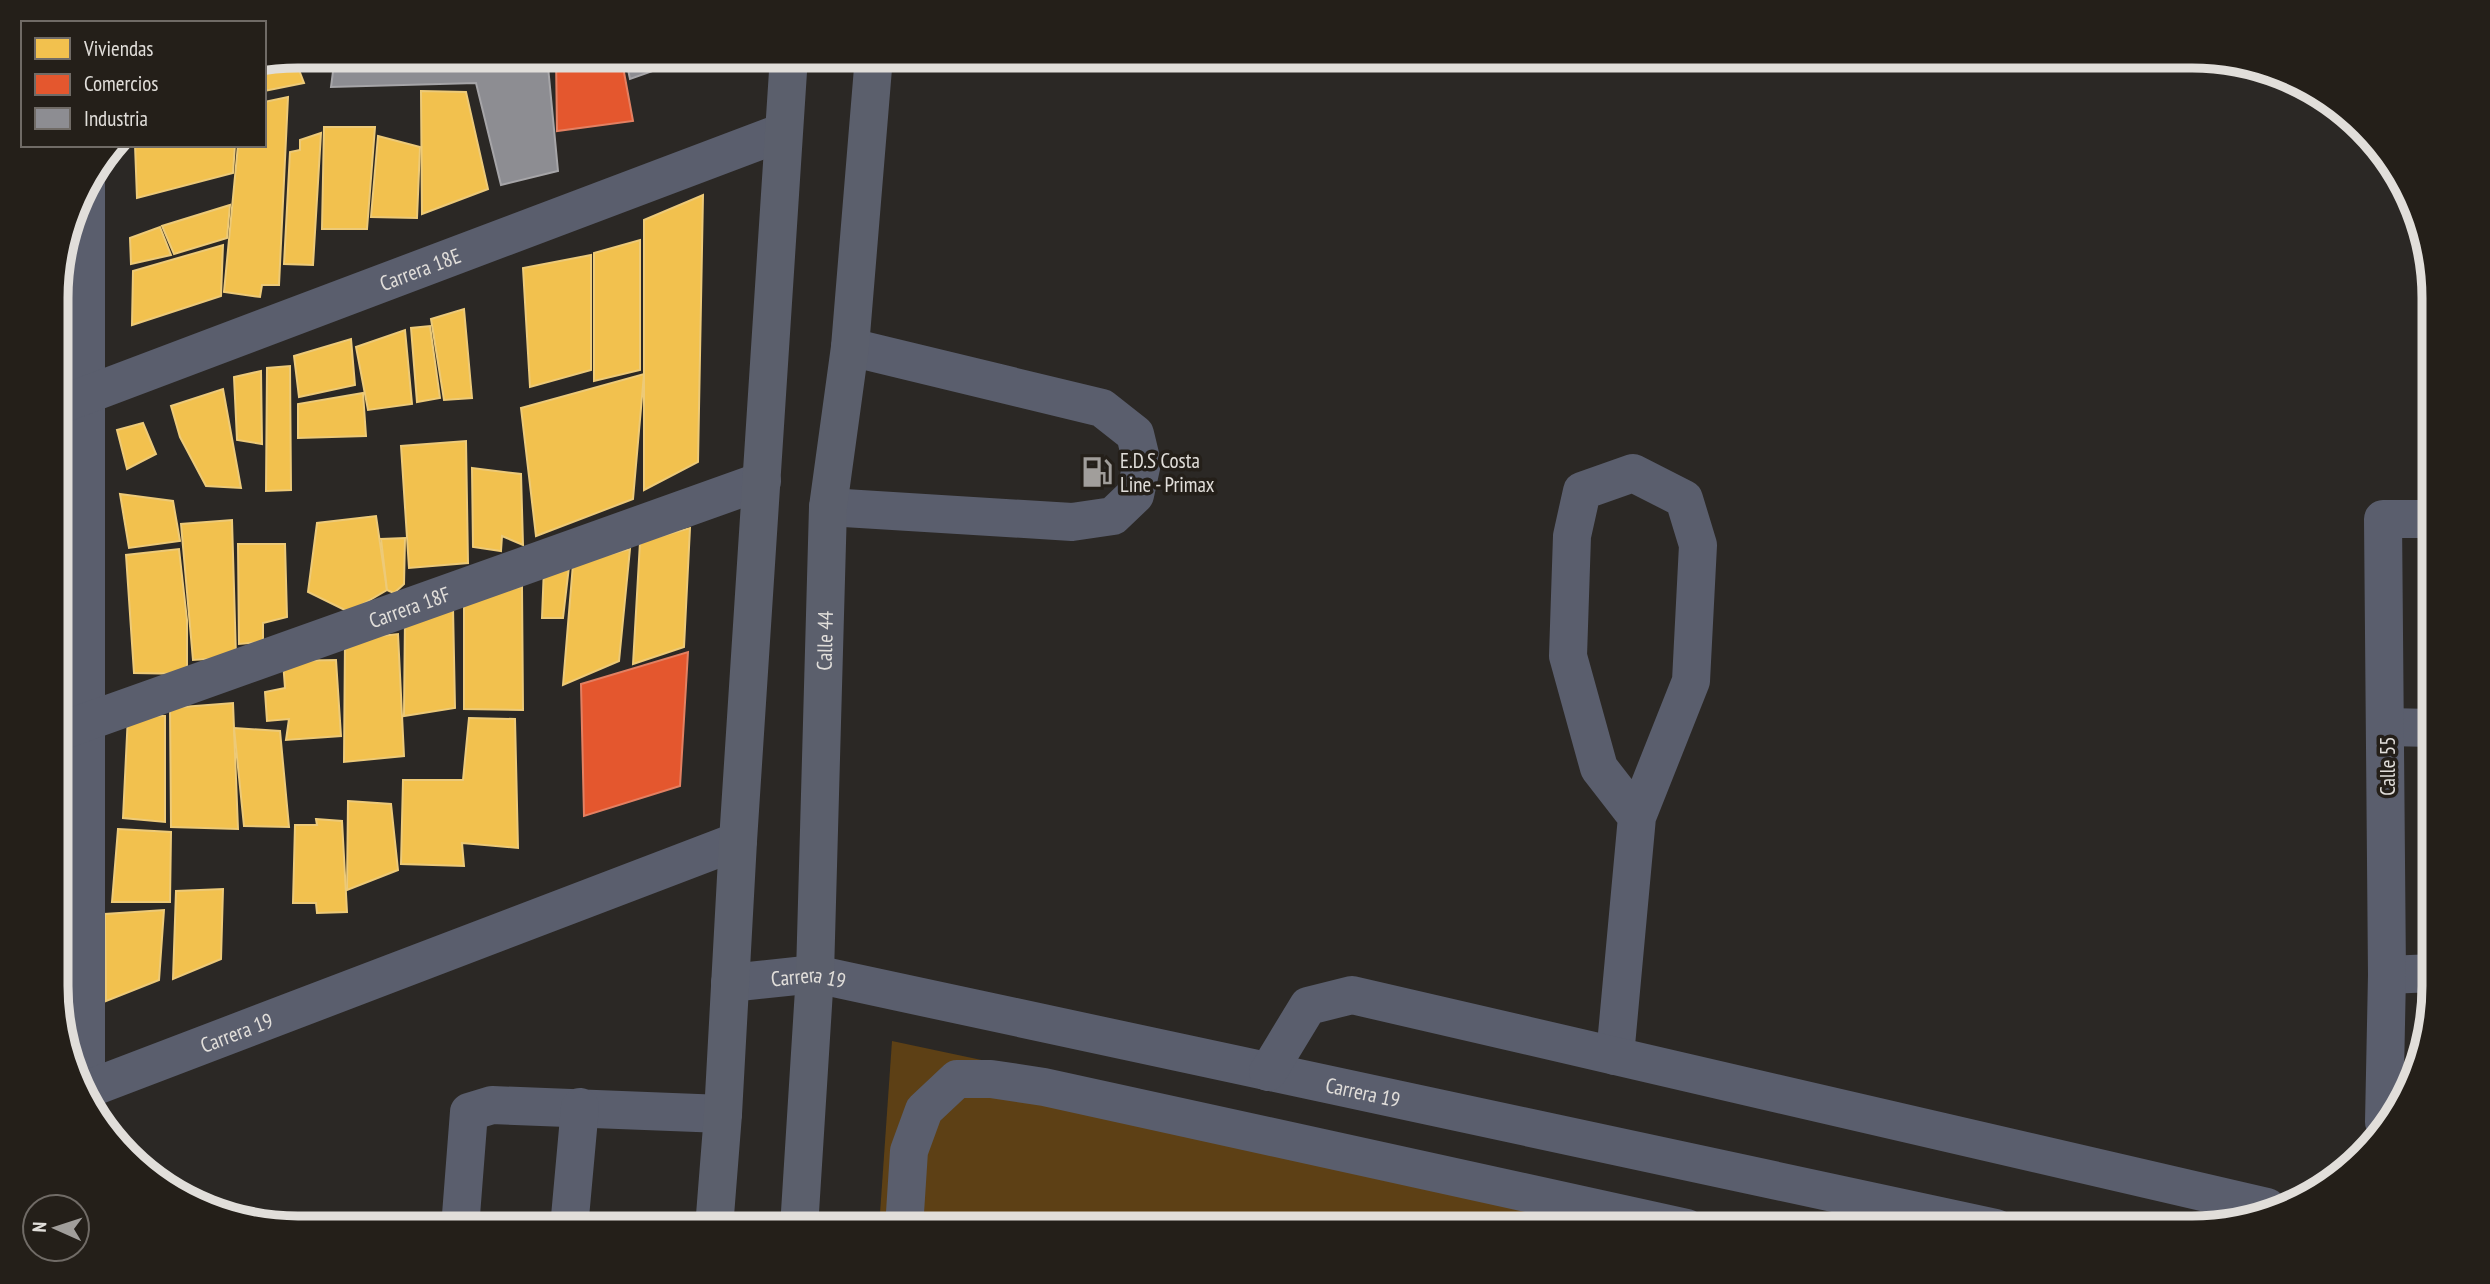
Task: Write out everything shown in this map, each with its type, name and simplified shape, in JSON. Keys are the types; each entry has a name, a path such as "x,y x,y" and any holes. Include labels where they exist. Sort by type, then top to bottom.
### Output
{"main road":[{"path":"715,1216 788,68"},
{"name":"Calle 44","path":"800,1216 816,974 828,507 850,347 873,68"}],"street":[{"name":"Carrera 18E","path":"71,401 783,132"},
{"path":"84,216 71,401 73,726 87,1075"},
{"path":"828,507 1072,522 1113,516 1135,495 1142,463 1135,434 1101,408 850,347"},
{"path":"1615,1056 1637,817 1691,681 1698,545 1684,499 1633,473 1582,491 1572,536 1567,656 1600,768 1637,817"},
{"name":"Carrera 18F","path":"73,726 762,481"},
{"name":"Calle 55","path":"2389,1104 2400,1063 2387,975 2383,519 2422,519"},
{"path":"2386,727 2422,728"},
{"name":"Carrera 19","path":"91,1086 738,841"},
{"name":"Carrera 19","path":"730,982 816,974 1936,1215"},
{"path":"2387,975 2422,974"},
{"path":"1268,1072 1308,1006 1352,995 2260,1205"},
{"path":"905,1216 909,1151 924,1110 957,1079 991,1079 1044,1087 1629,1215"},
{"path":"461,1216 469,1112 492,1105 723,1114"},
{"path":"570,1216 580,1107"}],"shaded area":[{"path":"892,1041 1711,1215 880,1216"}],"building: Viviendas":[{"path":"298,68 304,83 266,91 266,70"},
{"path":"421,91 466,92 488,189 422,214"},
{"path":"288,97 279,285 262,285 260,297 224,292 238,147 266,147 266,102"},
{"path":"324,127 375,127 367,229 322,229"},
{"path":"321,133 313,265 284,264 290,152 300,150 300,140"},
{"path":"378,136 420,147 417,218 371,217"},
{"path":"135,147 235,147 233,173 137,198"},
{"path":"703,195 698,462 644,490 644,220"},
{"path":"230,205 227,238 174,254 162,226"},
{"path":"160,227 171,255 131,264 130,238"},
{"path":"640,240 640,370 594,381 594,253"},
{"path":"223,245 221,296 132,325 133,271"},
{"path":"591,255 591,370 530,387 523,268"},
{"path":"464,309 472,398 444,400 431,319"},
{"path":"430,326 440,398 417,402 411,328"},
{"path":"405,330 412,404 368,410 356,347"},
{"path":"351,339 355,385 299,397 294,356"},
{"path":"290,366 291,490 266,491 267,368"},
{"path":"261,371 262,444 237,440 234,377"},
{"path":"644,374 633,499 536,536 521,408"},
{"path":"223,389 241,488 206,486 180,437 171,406"},
{"path":"363,393 366,436 298,438 298,404"},
{"path":"143,423 156,454 127,469 117,430"},
{"path":"466,441 468,563 409,568 401,446"},
{"path":"472,468 521,474 523,545 502,536 501,551 473,547"},
{"path":"120,494 173,501 180,541 129,548"},
{"path":"376,516 387,590 349,612 308,592 317,523"},
{"path":"232,520 236,657 193,660 181,524"},
{"path":"690,528 684,647 633,664 640,542"},
{"path":"405,538 404,584 394,593 387,590 381,539"},
{"path":"238,544 285,544 287,617 263,623 263,642 239,644"},
{"path":"179,549 187,620 187,674 134,673 126,555"},
{"path":"630,549 619,661 563,685 573,564"},
{"path":"570,558 563,618 542,618 544,567"},
{"path":"522,587 523,710 464,709 464,596"},
{"path":"453,607 455,708 404,716 405,617"},
{"path":"398,634 404,756 344,762 345,640"},
{"path":"336,660 341,736 286,740 289,719 267,721 265,692 285,688 283,661"},
{"path":"233,703 238,829 171,827 170,708"},
{"path":"128,715 165,716 165,822 123,818"},
{"path":"469,718 515,719 518,848 462,843 464,866 401,864 403,780 463,780"},
{"path":"234,728 280,731 289,827 244,826"},
{"path":"348,801 391,804 398,870 347,890"},
{"path":"316,819 342,821 347,912 317,913 316,903 293,903 295,825 317,825"},
{"path":"118,829 171,832 170,902 112,902"},
{"path":"223,889 221,959 173,979 176,891"},
{"path":"164,910 159,980 106,1001 105,914"}],"building: Comercios":[{"path":"556,68 623,68 633,121 557,131"},
{"path":"688,652 680,786 584,816 581,684"}],"building: Industria":[{"path":"333,68 548,68 558,171 501,185 476,83 331,87"},
{"path":"628,68 661,68 630,79"}],"place":[{"name":"E.D.S Costa Line - Primax","path":"1097,472"}]}
